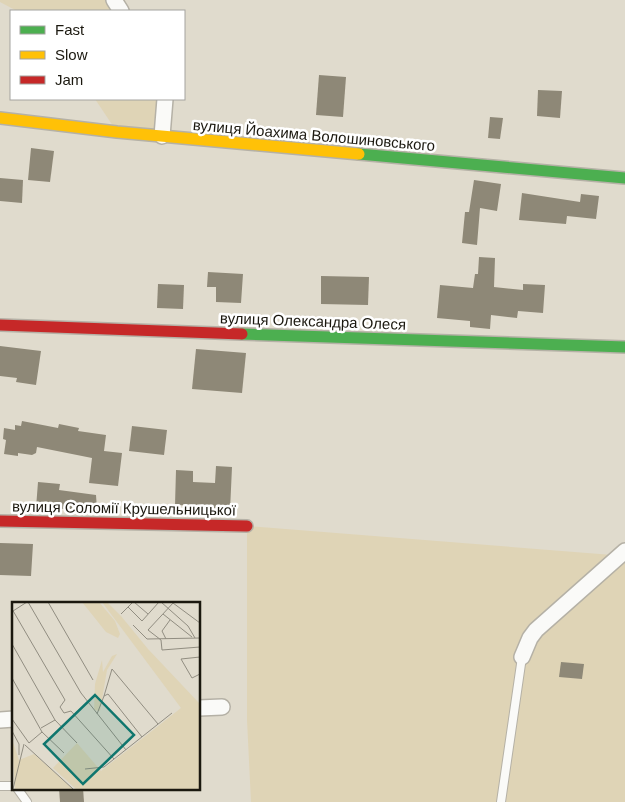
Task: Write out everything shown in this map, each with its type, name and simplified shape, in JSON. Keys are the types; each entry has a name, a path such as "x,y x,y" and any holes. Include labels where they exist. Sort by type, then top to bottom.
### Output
{"street":[{"path":"162,136 165,100"},
{"name":"вулиця Йоахима Волошиновського","path":"0,118 162,136 625,178"},
{"name":"вулиця Олександра Олеся","path":"0,324 625,346"},
{"name":"вулиця Соломії Крушельницької","path":"0,521 247,526"},
{"path":"522,657 530,638 536,630 625,551"},
{"path":"200,708 222,707"}],"lane":[{"path":"501,802 522,657"},
{"path":"18,790 27,802"}],"shaded area":[{"path":"0,0 114,0 120,10 15,10 0,2"},
{"path":"96,100 165,100 162,136 117,132"},
{"path":"247,526 625,556 625,802 251,802 247,720"}],"building":[{"path":"319,75 346,77 343,117 316,115"},
{"path":"538,90 562,91 560,118 537,116"},
{"path":"490,117 503,118 500,139 488,138"},
{"path":"31,148 54,151 50,182 28,180"},
{"path":"0,178 23,180 22,203 0,201"},
{"path":"474,180 501,184 497,211 480,208 477,245 462,243 465,212 469,212"},
{"path":"522,193 580,202 581,194 599,196 596,219 567,216 566,224 519,220"},
{"path":"479,257 495,258 494,287 523,290 523,284 545,285 543,313 518,311 517,318 491,315 490,329 470,327 470,321 437,318 440,285 473,288 475,274 478,274"},
{"path":"208,272 243,274 241,303 216,302 216,287 207,287"},
{"path":"321,276 369,277 368,305 321,304"},
{"path":"158,284 184,285 183,309 157,308"},
{"path":"0,346 41,351 36,385 16,382 17,378 0,376"},
{"path":"196,349 246,353 242,393 192,389"},
{"path":"22,421 58,428 59,424 79,428 78,431 106,435 104,451 122,453 118,486 89,483 92,458 37,447 36,453 32,455 4,454 6,440 3,439 4,428 15,430 15,425 21,426"},
{"path":"132,426 167,430 164,455 129,451"},
{"path":"216,466 232,467 230,511 208,513 208,510 200,509 200,506 175,505 176,470 193,471 193,482 215,483"},
{"path":"38,482 60,484 59,490 96,495 97,510 36,508"},
{"path":"0,543 33,544 31,576 0,575"},
{"path":"561,662 584,664 582,679 559,677"},
{"path":"59,790 83,790 84,802 60,802"}],"traffic: fast":[{"path":"359,154 625,178"},
{"path":"242,334 625,347"}],"traffic: slow":[{"path":"0,118 117,132 359,154"}],"traffic: jam":[{"path":"0,325 242,334"},
{"path":"0,521 247,526"}]}
